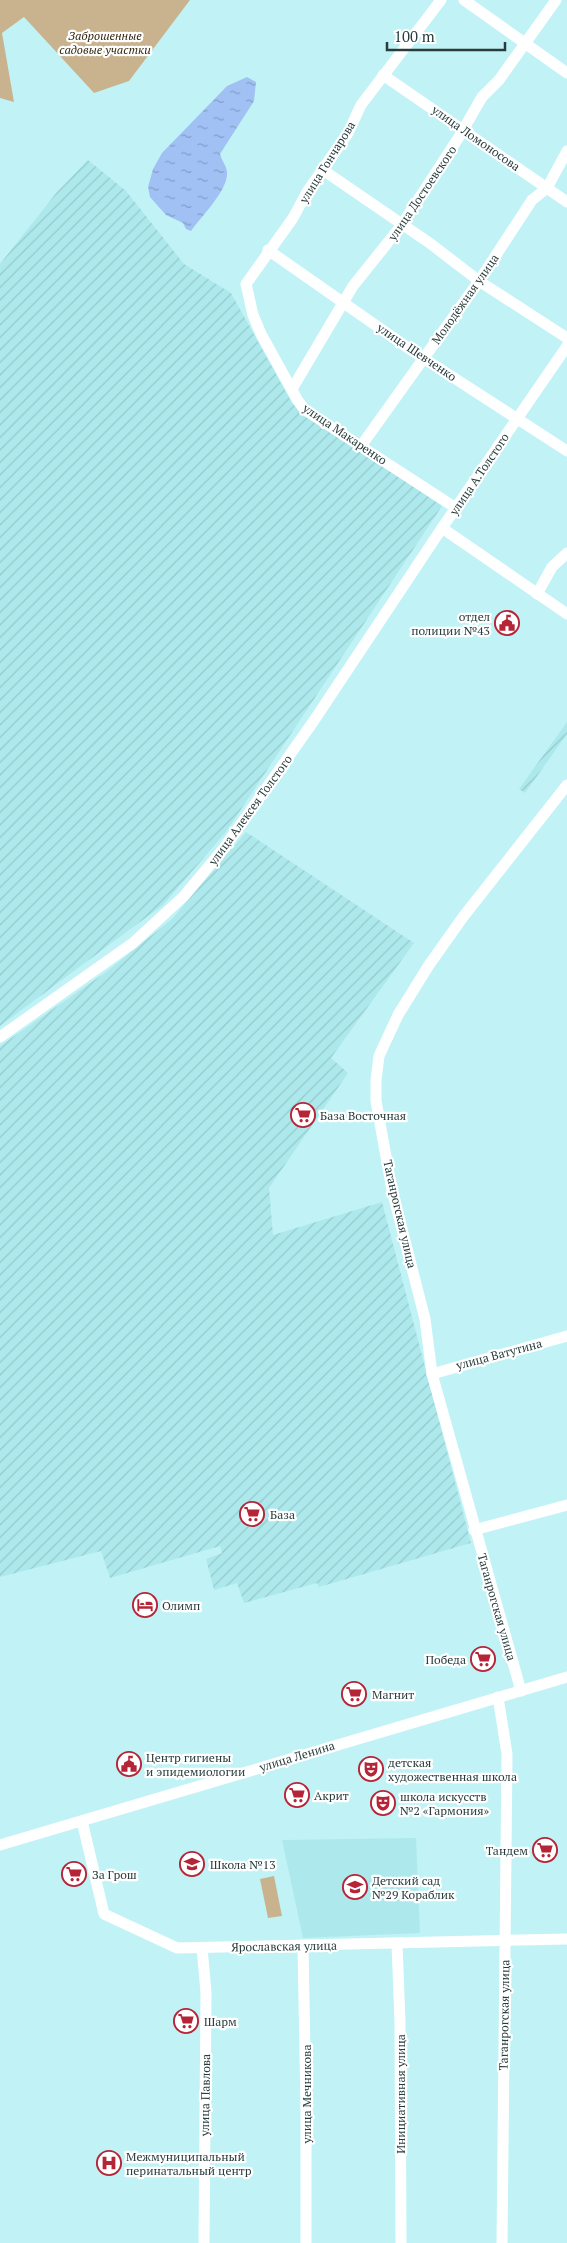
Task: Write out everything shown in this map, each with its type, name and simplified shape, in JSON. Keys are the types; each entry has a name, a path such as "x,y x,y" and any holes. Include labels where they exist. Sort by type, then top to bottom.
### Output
{"street":[{"name":"улица Гончарова","path":"261,334 252,315 246,284 268,250 293,218 307,192 348,133 361,105 441,0"},
{"path":"464,0 567,73"},
{"name":"улица Достоевского","path":"292,389 353,286 401,226 482,97 499,80 556,0"},
{"name":"улица Ломоносова","path":"383,75 463,128 567,202"},
{"name":"Молодёжная улица","path":"361,446 479,281 532,200 546,188 567,151"},
{"path":"323,170 401,226 431,244 479,281 567,338"},
{"name":"улица Шевченко","path":"268,250 424,358 567,451"},
{"name":"улица Макаренко","path":"261,334 305,410 456,508"},
{"path":"516,419 567,346"},
{"name":"улица А.Толстого","path":"442,528 516,419"},
{"path":"442,528 567,614"},
{"name":"улица Алексея Толстого","path":"0,1037 133,943 192,886 224,848 270,784 442,528"},
{"path":"537,594 552,567 567,553"},
{"name":"Таганрогская улица","path":"521,1691 474,1530 432,1374 425,1318 392,1190 376,1101 379,1056 398,1015 463,917 567,785"},
{"name":"улица Ватутина","path":"432,1374 567,1336"},
{"path":"474,1530 567,1505"},
{"name":"улица Ленина","path":"0,1845 567,1677"},
{"name":"Таганрогская улица","path":"498,1697 507,1754 502,2243"},
{"name":"Ярославская улица","path":"82,1821 104,1914 177,1948 567,1939"},
{"name":"Инициативная улица","path":"397,1944 400,2022 401,2243"},
{"name":"улица Мечникова","path":"303,1946 306,2088 306,2243"},
{"name":"улица Павлова","path":"202,1948 206,1992 204,2243"}],"shaded area":[{"path":"88,160 126,191 184,264 231,293 292,403 442,506 226,832 163,905 0,1026 0,264 57,192"},
{"path":"567,722 567,734 525,793 519,789"},
{"path":"246,832 414,943 331,1058 348,1073 269,1188 273,1235 382,1202 471,1543 319,1587 317,1583 244,1603 237,1583 214,1590 206,1559 222,1553 220,1546 110,1578 101,1551 0,1577 0,1046 106,972 172,919"},
{"name":"Детский сад №29 Кораблик","path":"416,1838 420,1933 303,1938 282,1840"}],"green space":[{"name":"Заброшенные садовые участки","path":"0,0 190,0 129,81 94,93 24,17 2,33 14,102 0,98"},
{"path":"274,1876 282,1916 268,1918 260,1879"}],"water":[{"path":"247,77 256,82 254,101 220,154 227,169 226,182 218,196 191,231 186,229 183,223 166,215 150,197 148,187 153,169 162,153 227,86"}],"place":[{"name":"отдел полиции №43","path":"507,623"},
{"name":"База Восточная","path":"303,1115"},
{"name":"База","path":"252,1514"},
{"name":"Олимп","path":"145,1605"},
{"name":"Победа","path":"483,1659"},
{"name":"Магнит","path":"354,1694"},
{"name":"Центр гигиены и эпидемиологии","path":"129,1764"},
{"name":"детская художественная школа","path":"371,1769"},
{"name":"Акрит","path":"297,1795"},
{"name":"школа искусств №2 «Гармония»","path":"383,1803"},
{"name":"Тандем","path":"545,1850"},
{"name":"Школа №13","path":"192,1864"},
{"name":"За Грош","path":"74,1874"},
{"name":"Детский сад №29 Кораблик","path":"355,1887"},
{"name":"Шарм","path":"186,2021"},
{"name":"Межмуниципальный перинатальный центр","path":"109,2163"}]}
